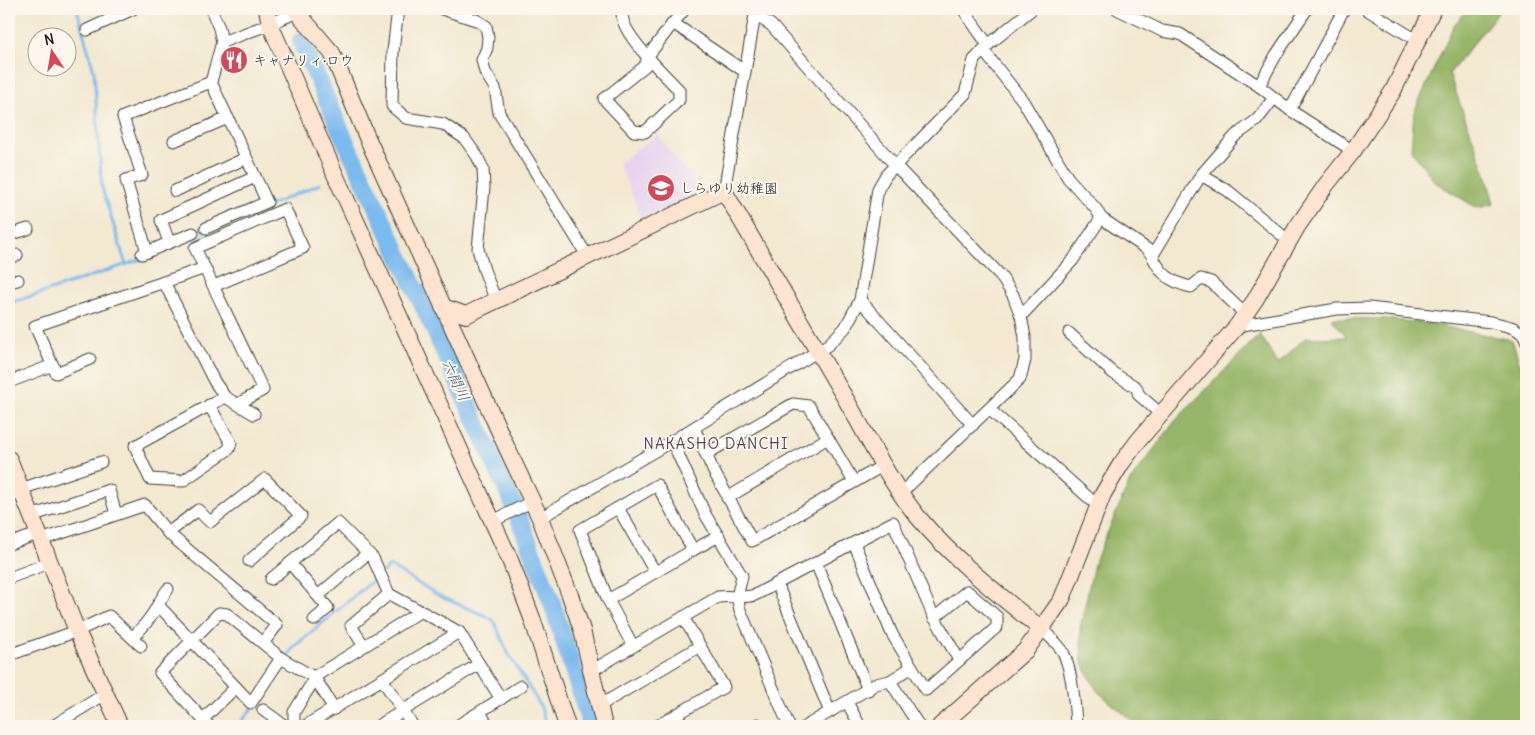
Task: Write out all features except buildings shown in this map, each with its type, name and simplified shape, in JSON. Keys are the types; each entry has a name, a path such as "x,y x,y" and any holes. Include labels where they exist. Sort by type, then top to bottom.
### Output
{"street":[{"path":"206,228 267,202 211,82 222,42 219,28 211,9"},
{"path":"259,9 268,17 337,179 501,517 510,560 532,618 567,726"},
{"path":"398,9 392,106 406,118 443,124 464,138 478,156 483,168 484,188 478,249 496,301"},
{"path":"442,9 476,20 486,26 487,48 482,60 485,72 495,88 499,112 588,256"},
{"path":"622,9 623,21 630,34 648,56 679,90 679,100 645,132 634,131 604,99 645,66 648,56 685,9"},
{"path":"963,9 1023,101 1068,178 1096,209 1101,218 1152,254 1157,266 1164,274 1178,284 1191,287 1201,279 1211,282 1241,320"},
{"path":"540,518 694,428 828,346 845,328 860,300 878,189 886,175 965,94 974,60 986,47 1032,9"},
{"path":"1118,9 1162,32 1180,34 1353,151"},
{"path":"1259,86 1276,55 1307,9"},
{"path":"1290,110 1344,9"},
{"path":"1366,9 1384,14 1418,42"},
{"path":"940,726 1026,650 1062,599 1103,494 1121,464 1138,441 1241,320 1326,185 1353,151 1393,91 1433,9"},
{"path":"88,30 127,10"},
{"path":"222,42 268,17 298,10 332,53 366,135 460,344 528,504 540,518 582,630 604,726"},
{"path":"901,493 1020,379 1025,360 1025,337 1021,316 1013,294 1000,275 895,165 771,25 754,12 724,191 884,465 901,493 917,516 945,547 980,580 1057,643 1064,654 1071,686 1076,726"},
{"path":"673,23 744,71"},
{"path":"192,232 144,253 126,180 142,175 124,117 211,82"},
{"path":"1152,254 1201,174 1235,136 1257,120 1274,98"},
{"path":"174,141 228,118"},
{"path":"175,190 246,158"},
{"path":"1201,174 1227,190 1290,241"},
{"path":"168,242 161,220 255,178"},
{"path":"443,307 466,314 724,191"},
{"path":"214,286 303,248 285,209 195,248 263,390 238,404"},
{"path":"1021,316 1073,260 1101,218"},
{"path":"9,235 28,229"},
{"path":"90,359 56,373 35,326 205,268"},
{"path":"164,282 214,381 225,397 254,414"},
{"path":"860,300 973,424"},
{"path":"1241,320 1337,309 1369,308 1492,322 1510,327 1526,338"},
{"path":"460,344 466,314"},
{"path":"1069,333 1113,373 1136,386 1139,395 1162,415"},
{"path":"9,382 53,365"},
{"path":"209,406 231,443 229,449 183,481 150,479 135,446 225,397"},
{"path":"706,454 792,404 810,406 854,482"},
{"path":"989,409 1098,506"},
{"path":"694,428 727,498 752,541 884,465"},
{"path":"727,498 828,438"},
{"path":"672,441 705,514 742,576 737,597 740,610 789,726"},
{"path":"9,459 17,493 32,516 77,631 120,726"},
{"path":"17,493 101,462"},
{"path":"168,532 198,510 210,522 265,479 301,516 249,561"},
{"path":"633,646 608,600 580,530 657,485 693,550"},
{"path":"32,516 109,490 116,514"},
{"path":"501,517 528,504"},
{"path":"9,544 39,537 145,505 168,532 276,625 264,642"},
{"path":"618,508 654,572"},
{"path":"591,670 718,597 745,598 756,595 893,522 934,618 959,660"},
{"path":"271,579 338,523 373,558 389,594 459,632 501,699"},
{"path":"608,600 719,536"},
{"path":"854,542 892,634 926,690 996,627 997,618 967,591 934,618"},
{"path":"318,596 368,553"},
{"path":"9,578 49,563"},
{"path":"290,563 328,608 314,620"},
{"path":"816,563 868,690"},
{"path":"777,584 830,712"},
{"path":"9,655 77,631 108,616 136,642 160,599 168,589"},
{"path":"364,646 351,626 389,594"},
{"path":"158,605 251,703 283,659"},
{"path":"294,726 294,712 317,675 421,610"},
{"path":"236,688 206,723 160,673 219,613 223,613 264,642 283,659 315,678 334,709"},
{"path":"657,726 724,687 683,618"},
{"path":"305,726 459,632"},
{"path":"599,706 700,646"},
{"path":"378,726 479,664"},
{"path":"806,726 876,684 890,680 912,667"},
{"path":"382,679 413,726"},
{"path":"890,680 919,726"},
{"path":"457,726 521,686"},
{"path":"54,726 105,694"},
{"path":"847,702 860,726"},
{"path":"263,710 285,726"},
{"path":"480,712 488,726"},
{"path":"755,726 758,724 759,726"}],"shaded area":[{"path":"658,134 702,192 642,220 619,163"}],"green space":[{"path":"1467,9 1501,9 1449,74 1486,174 1494,204 1477,208 1435,182 1411,150 1414,112 1453,27"},
{"path":"1331,318 1386,319 1431,324 1512,340 1526,383 1526,726 1138,726 1097,691 1082,663 1080,628 1094,564 1130,481 1175,421 1260,334 1278,364 1305,338 1347,337"}],"waterway":[{"path":"77,9 94,72 102,188 126,265"},
{"name":"六間川","path":"301,41 514,506 551,600 591,726"},
{"name":"六間川","path":"351,171 358,168"},
{"path":"268,206 320,184"},
{"path":"193,239 207,233"},
{"path":"9,303 145,258"},
{"path":"383,572 390,566 439,596 494,621 508,653 541,707 546,726"},
{"path":"286,658 294,647 378,576"},
{"path":"245,726 242,721 255,705"}],"place":[{"name":"キャナリィ·ロウ","path":"234,60"},
{"name":"しらゆり幼稚園","path":"661,188"}],"district":[{"name":"NAKASHO DANCHI","path":"716,443"}]}
